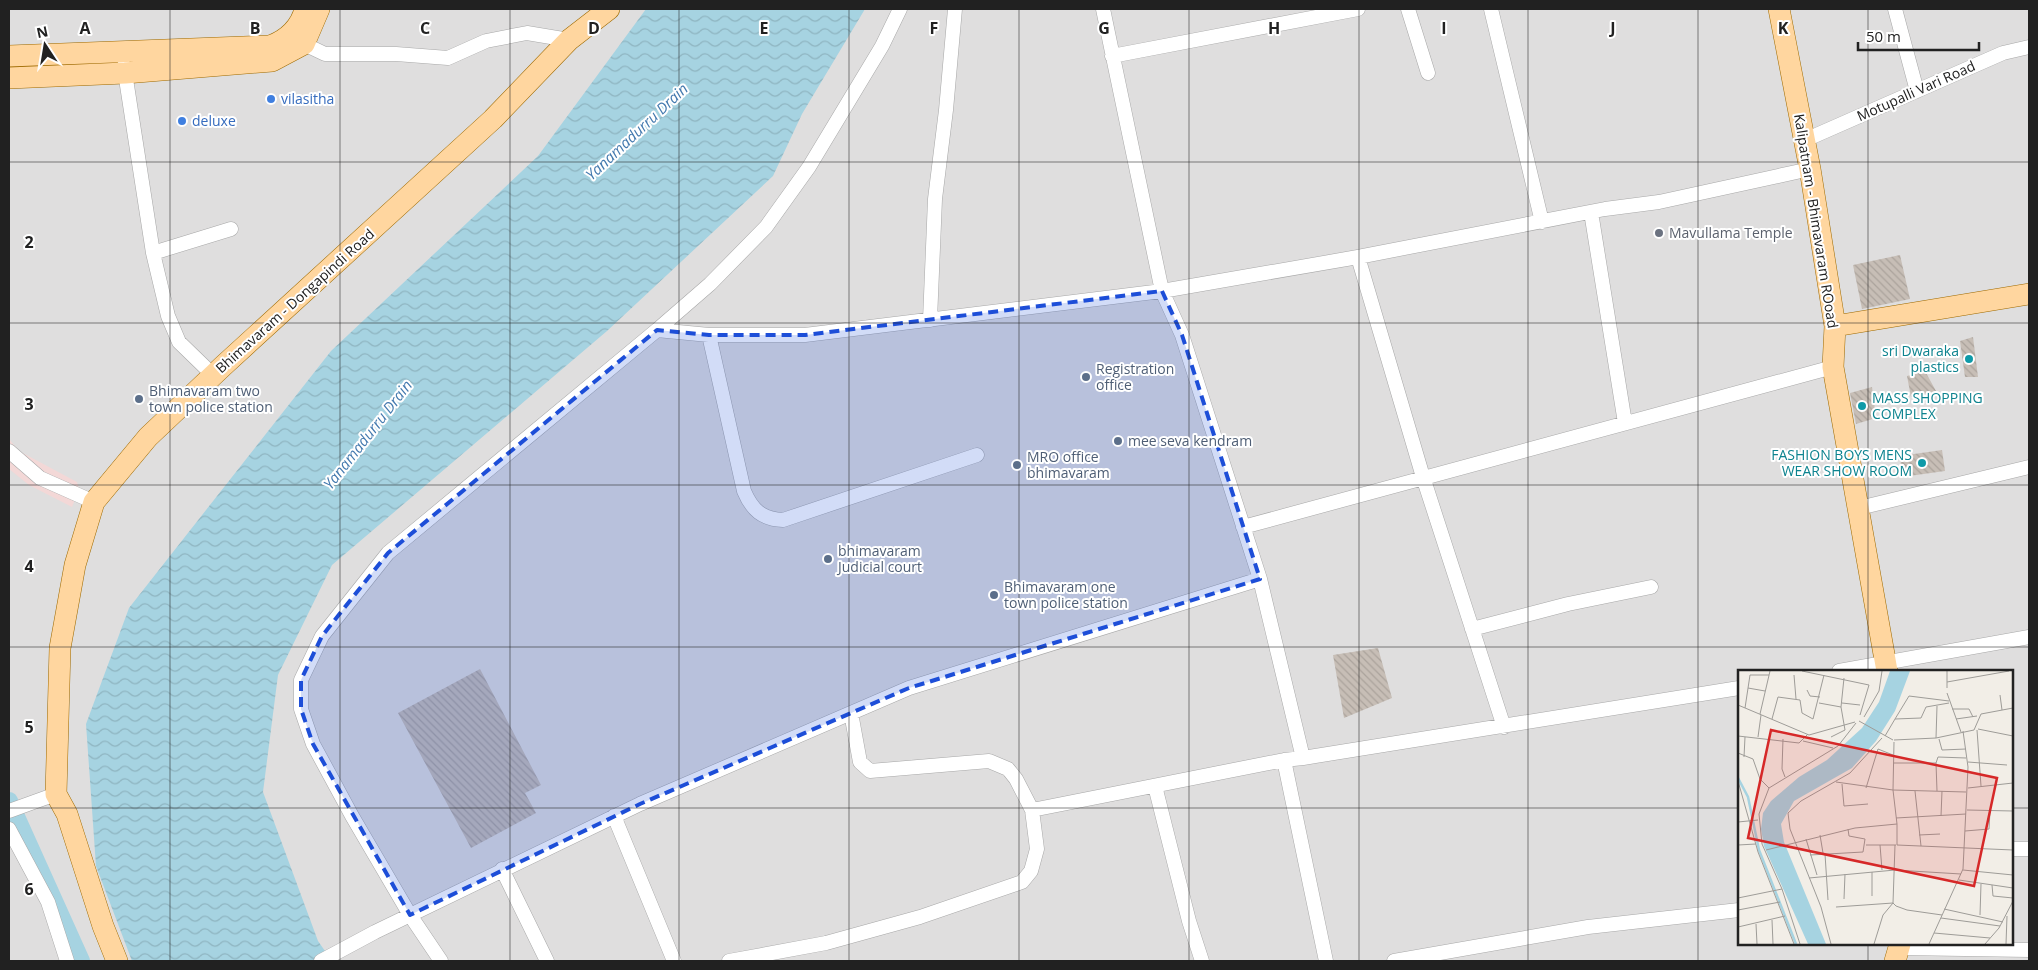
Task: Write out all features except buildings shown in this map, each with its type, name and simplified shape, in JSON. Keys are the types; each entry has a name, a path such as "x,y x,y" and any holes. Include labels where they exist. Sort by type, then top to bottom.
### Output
{"main road":[{"path":"299,38 306,9"},
{"path":"9,78 125,73 272,61 299,38 319,9"},
{"name":"Bhimavaram - Dongapindi Road","path":"117,961 103,926 67,814 49,796 60,648 75,565 94,502 148,437 493,119 569,40 609,9"},
{"name":"Kalipatnam - Bhimavaram ROoad","path":"1779,9 1810,169 1835,326 1834,367 1887,667"},
{"path":"9,56 270,46 299,38"},
{"path":"1835,326 2029,294"}],"street":[{"path":"441,961 410,915 352,816 313,744 301,709 301,680 322,636 388,553 657,330 710,284 766,227 809,167 882,46 900,9"},
{"path":"930,320 935,199 946,110 955,9"},
{"path":"1103,9 1162,291 1182,335 1260,579 1303,758"},
{"path":"1112,56 1358,9"},
{"path":"1408,9 1428,73"},
{"path":"1491,9 1542,222"},
{"path":"1895,9 1916,91"},
{"path":"299,38 325,54 396,54 448,58 486,41 527,32 569,40"},
{"name":"Motupalli Vari Road","path":"1805,140 2003,53 2029,47"},
{"path":"122,51 153,253 168,316 179,342 213,376"},
{"path":"657,330 709,335 805,334 1162,291 1358,257 1591,212 1659,202 1810,169"},
{"path":"1591,212 1625,423"},
{"path":"153,253 231,229"},
{"path":"1358,257 1423,477 1504,726"},
{"path":"709,335 744,491 749,504 769,519 783,520 977,455"},
{"path":"1243,527 1834,367"},
{"path":"9,452 40,478 94,502"},
{"path":"1859,508 2029,467"},
{"path":"322,961 375,932 614,816 909,688 1260,579"},
{"path":"1472,629 1568,604 1651,587"},
{"path":"1852,670 1887,667 2029,637"},
{"path":"1032,810 1284,760 1738,688"},
{"path":"729,961 826,943 920,917 1022,882 1031,871 1037,849 1032,810 1008,768 989,761 870,771 860,762 851,713"},
{"path":"1284,760 1326,961"},
{"path":"1155,786 1189,921 1202,961"},
{"path":"10,811 49,796"},
{"path":"614,816 674,961"},
{"path":"9,829 48,902 67,961"},
{"path":"2013,849 2029,849"},
{"path":"502,870 547,961"},
{"path":"1394,961 1588,927 1738,910"},
{"path":"1898,951 2029,950"}],"highlighted area":[{"path":"1162,291 1182,335 1260,579 909,688 640,804 410,915 313,744 301,709 301,680 322,636 388,553 657,330 709,335 805,335"}],"shaded area":[{"path":"9,9 2029,9 2029,961 9,961"},
{"path":"9,439 19,451 77,482 79,489 72,507 29,485 9,469"}],"water":[{"name":"Yanamadurru Drain","path":"646,9 865,9 802,114 773,176 607,331 332,565 278,675 263,792 318,941 332,961 132,961 96,866 86,724 129,608 331,351 538,156"}],"waterway":[{"path":"9,801 81,961"}],"place":[{"name":"vilasitha","path":"271,99"},
{"name":"deluxe","path":"182,121"},
{"name":"Mavullama Temple","path":"1659,233"},
{"name":"sri Dwaraka plastics","path":"1969,359"},
{"name":"Registration office","path":"1086,377"},
{"name":"Bhimavaram two town police station","path":"139,399"},
{"name":"MASS SHOPPING COMPLEX","path":"1862,406"},
{"name":"mee seva kendram","path":"1118,441"},
{"name":"FASHION BOYS MENS WEAR SHOW ROOM","path":"1922,463"},
{"name":"MRO office bhimavaram","path":"1017,465"},
{"name":"bhimavaram Judicial court","path":"828,559"},
{"name":"Bhimavaram one town police station","path":"994,595"}]}
